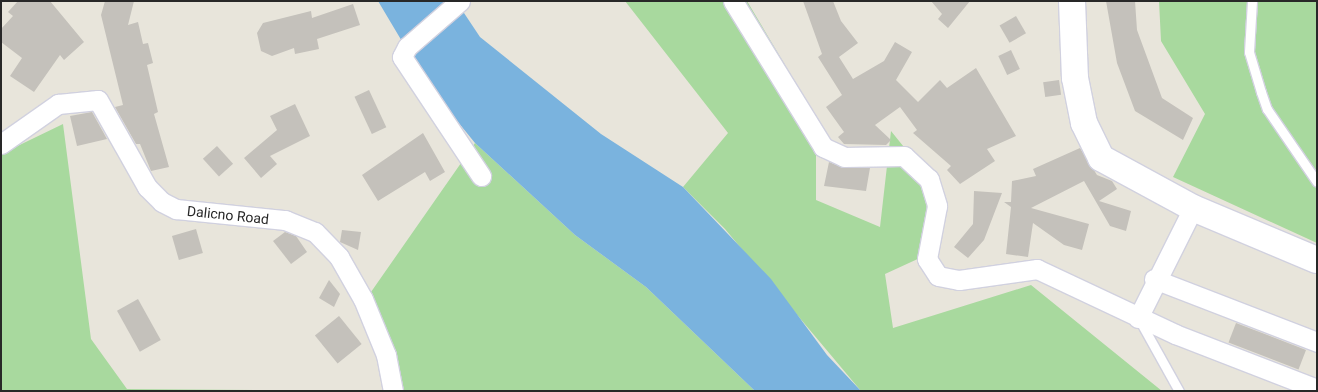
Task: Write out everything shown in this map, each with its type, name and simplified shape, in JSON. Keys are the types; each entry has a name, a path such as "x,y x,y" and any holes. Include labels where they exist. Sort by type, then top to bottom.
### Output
{"main road":[{"path":"1072,1 1075,78 1092,146 1118,170 1192,208 1317,260"}],"street":[{"path":"733,1 823,147 844,157 904,156 929,179 937,206 927,259 938,276 959,280 1037,269 1138,318 1317,389"},
{"path":"458,4 406,47 402,56 407,70 480,176"},
{"name":"Dalicno Road","path":"1,144 58,104 98,100 147,187 162,202 176,209 285,220 315,232 339,257 363,299 394,391"},
{"path":"1138,318 1154,279 1192,208"},
{"path":"1154,279 1317,342"}],"lane":[{"path":"1252,1 1249,52 1267,109 1317,182"},
{"path":"1138,318 1179,391"}],"green space":[{"path":"625,1 747,1 816,117 816,200 880,227 891,131 937,188 922,257 885,274 893,328 1031,285 1162,391 861,391 725,229 683,187 728,133"},
{"path":"1159,1 1317,1 1317,243 1173,177 1205,114 1161,41"},
{"path":"63,124 91,339 127,389 404,391 1,391 1,154"},
{"path":"475,143 575,235 646,287 755,391 404,391 371,292"}],"water":[{"path":"378,1 456,1 480,37 601,134 683,187 771,279 827,355 861,391 755,391 646,287 575,235 475,143 428,85"}],"building":[{"path":"18,1 50,1 84,42 64,60 60,55 34,92 10,76 22,58 1,42 1,29 13,16 8,12"},
{"path":"105,1 134,1 128,25 138,22 143,44 148,43 153,63 147,65 158,112 154,114 169,167 151,171 140,144 136,144 115,107 123,105 101,15"},
{"path":"803,1 833,1 841,21 858,43 839,57 853,79 884,61 895,42 912,52 896,80 918,102 940,80 947,88 976,68 1016,136 987,149 995,161 960,184 947,170 951,166 913,133 917,130 900,107 875,125 891,140 886,145 844,144 838,137 844,132 826,107 842,95 818,57 822,54"},
{"path":"931,1 970,1 948,28 938,19 942,14"},
{"path":"1106,1 1135,1 1137,30 1162,98 1193,118 1183,140 1135,111 1117,63"},
{"path":"353,4 360,25 317,39 319,49 295,54 294,48 272,56 261,51 257,33 263,23 311,11 312,18"},
{"path":"1016,16 1026,33 1010,43 1000,26"},
{"path":"1011,50 1020,69 1007,75 998,56"},
{"path":"1059,80 1061,95 1045,97 1043,82"},
{"path":"369,90 386,127 372,134 354,97"},
{"path":"295,104 310,136 270,156 277,164 261,178 244,158 277,130 270,116"},
{"path":"92,112 107,139 77,146 70,116"},
{"path":"423,133 445,172 430,181 425,172 378,201 362,175"},
{"path":"217,146 233,164 219,177 203,159"},
{"path":"1080,148 1097,175 1112,181 1117,189 1099,201 1131,211 1126,231 1110,226 1084,181 1031,208 1089,224 1082,250 1064,245 1033,223 1028,257 1006,254 1011,207 1004,202 1011,202 1012,181 1036,176 1033,169"},
{"path":"829,162 844,168 870,168 866,191 824,186"},
{"path":"974,191 1002,193 984,240 968,258 954,247 973,224"},
{"path":"196,229 203,253 179,260 172,236"},
{"path":"342,230 361,232 358,250 340,242"},
{"path":"285,232 296,236 307,252 291,264 273,241"},
{"path":"329,280 340,294 334,307 319,298"},
{"path":"138,299 161,340 140,352 117,311"},
{"path":"339,316 362,344 338,363 315,336"},
{"path":"1236,323 1306,350 1298,369 1228,343"}]}
